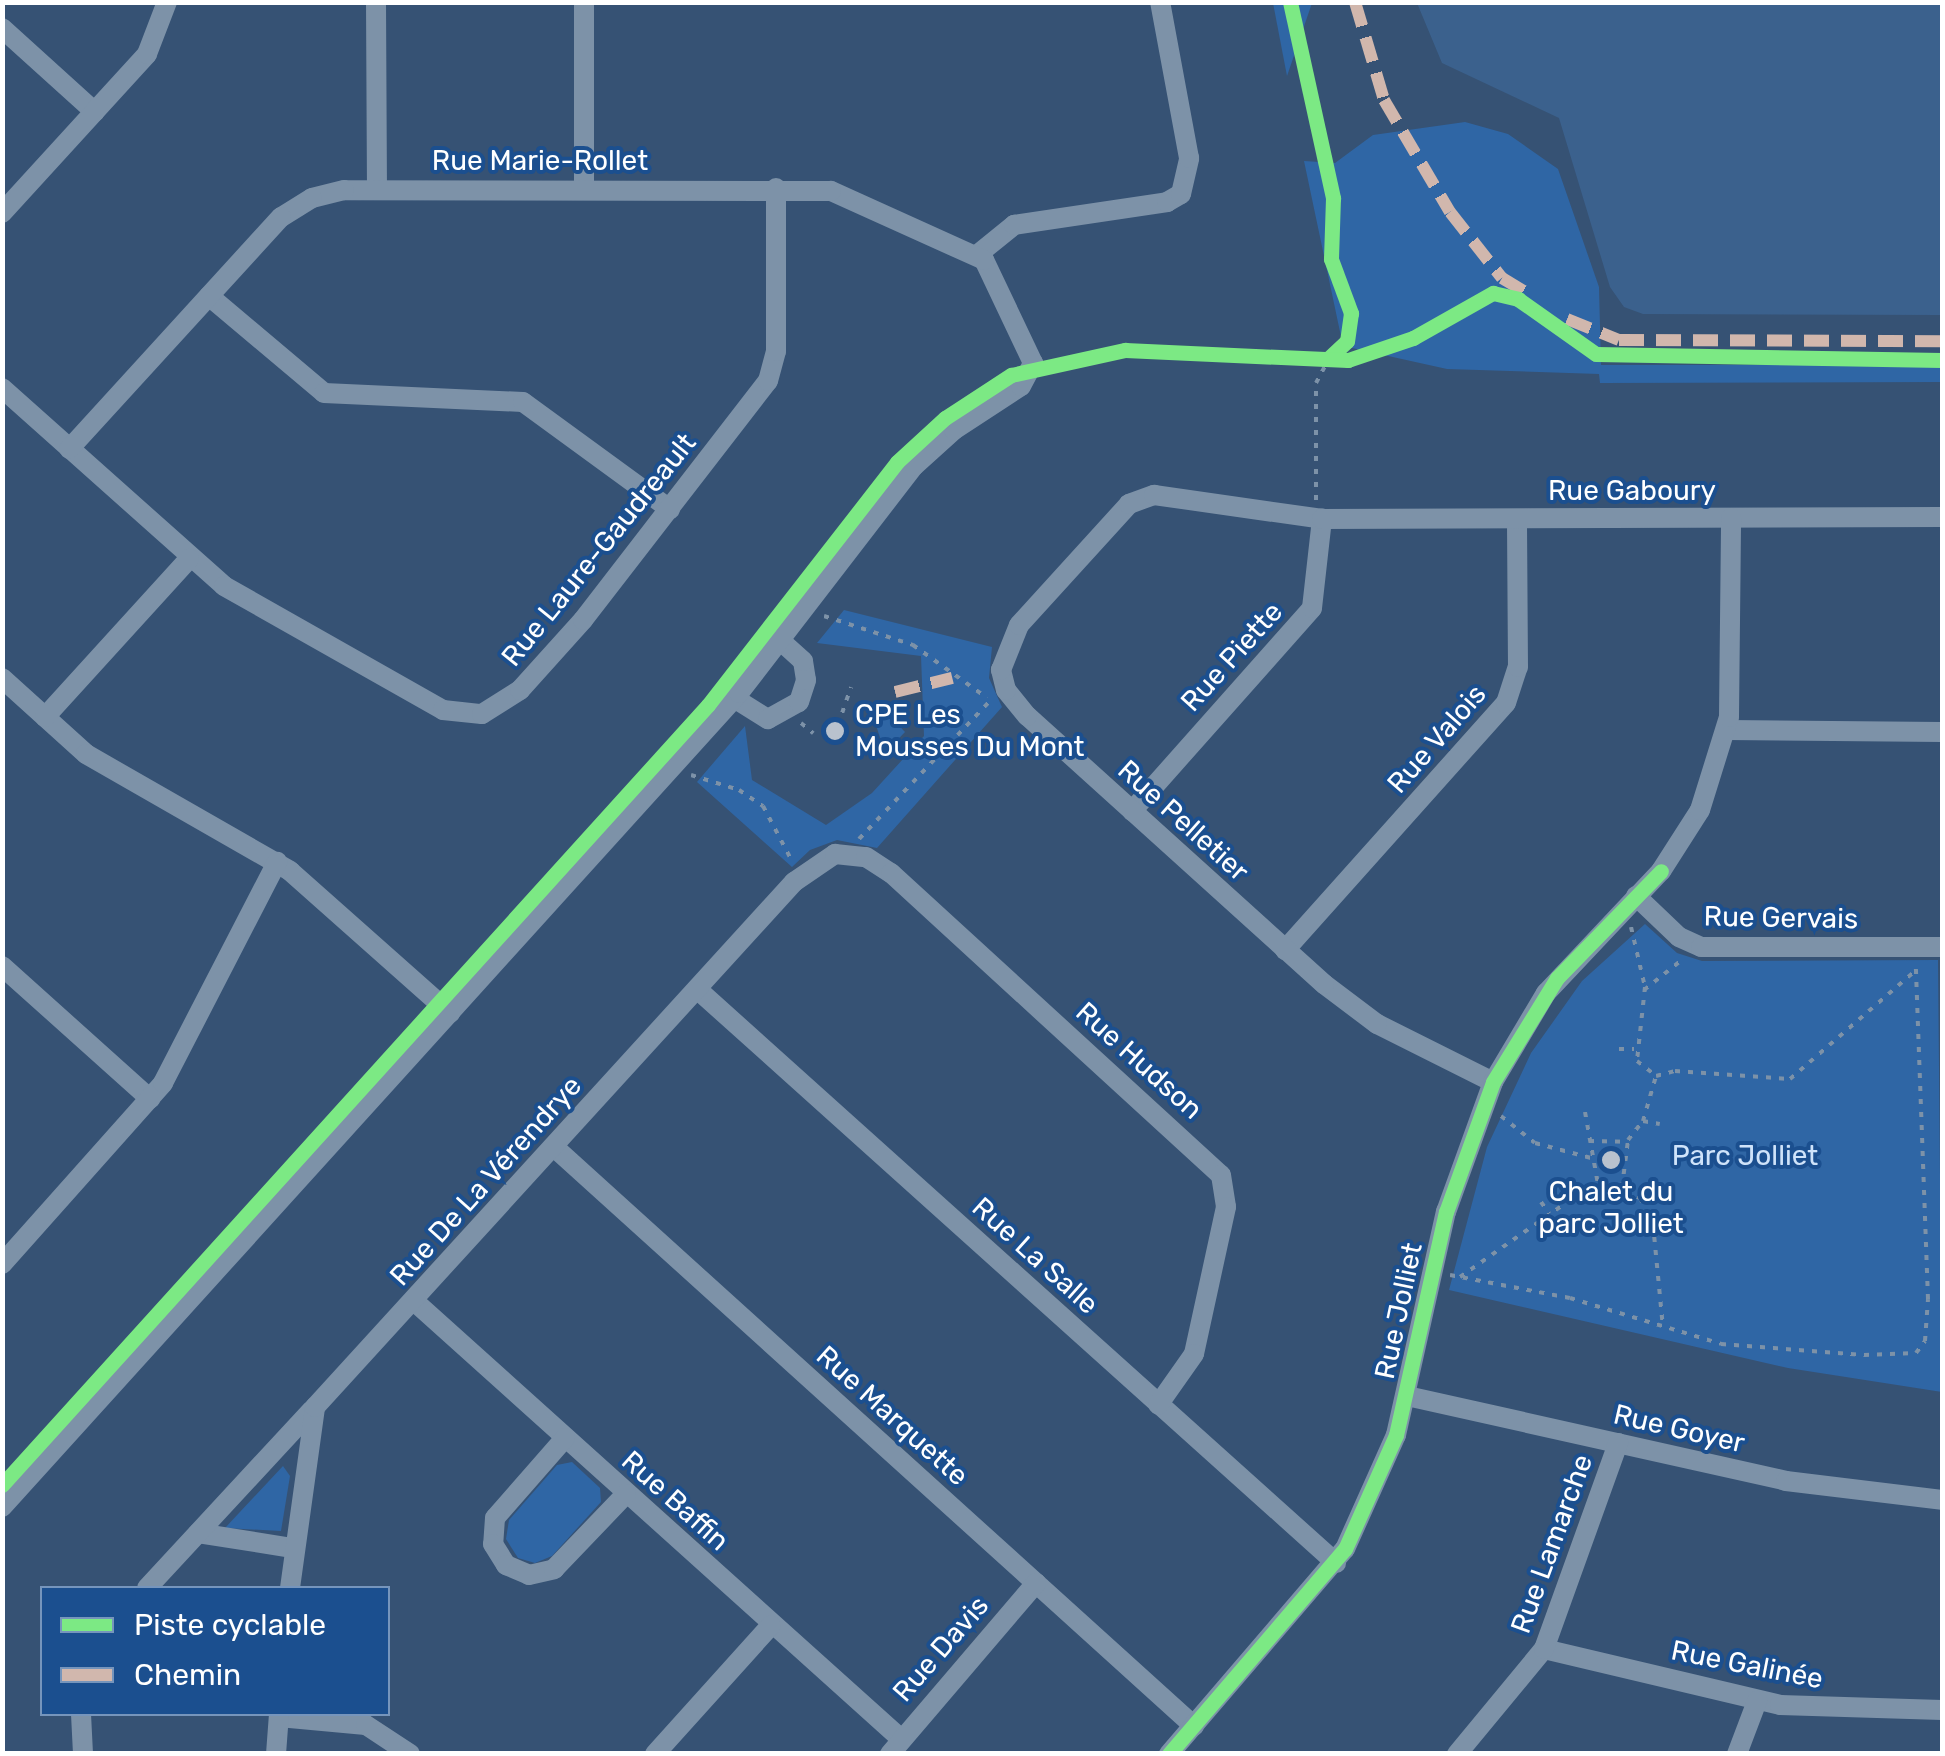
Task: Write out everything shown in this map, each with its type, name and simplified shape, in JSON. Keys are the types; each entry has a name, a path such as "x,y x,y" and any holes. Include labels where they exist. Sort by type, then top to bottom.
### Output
{"street":[{"path":"2,213 152,47 168,2"},
{"path":"376,2 377,188"},
{"path":"584,2 584,189"},
{"path":"2,1507 734,698 922,458 1022,386 1034,368 996,275 977,254 994,236 1021,224 1167,202 1182,194 1189,158 1160,2"},
{"path":"2,28 96,112"},
{"name":"Rue Marie-Rollet","path":"69,448 296,206 327,192 377,188 776,188 855,198 977,254"},
{"name":"Rue Laure-Gaudreault","path":"2,388 189,559 236,594 426,701 475,716 520,690 670,509 774,365 776,188"},
{"path":"209,296 324,393 522,402 670,509"},
{"path":"999,694 1001,664 1011,636 1129,504 1154,494 1322,519"},
{"name":"Rue Gaboury","path":"1322,519 1942,517"},
{"name":"Rue Jolliet","path":"1170,1754 1336,1563 1377,1486 1407,1396 1446,1212 1493,1082 1546,993 1636,896 1694,820 1726,730 1731,518"},
{"name":"Rue Piette","path":"1132,810 1312,608 1322,519"},
{"name":"Rue Valois","path":"1285,950 1506,704 1518,667 1517,520"},
{"path":"44,717 189,559"},
{"path":"734,698 768,720 800,702 803,661 781,641"},
{"path":"2,678 86,754 278,862 450,1013"},
{"name":"Rue Pelletier","path":"999,694 1285,950 1378,1024 1493,1082"},
{"path":"1726,730 1942,732"},
{"name":"Rue De La Vérendrye","path":"149,1586 803,873 822,858 854,854"},
{"name":"Rue Hudson","path":"854,854 890,873 1221,1175 1226,1207 1194,1354 1158,1405"},
{"path":"5,1255 150,1100 181,1053 278,862"},
{"name":"Rue Gervais","path":"1636,896 1695,946 1942,947"},
{"path":"2,966 150,1100"},
{"name":"Rue La Salle","path":"697,989 1336,1563"},
{"name":"Rue Marquette","path":"554,1147 1194,1726"},
{"name":"Rue Baffin","path":"414,1301 772,1625 895,1746"},
{"name":"Rue Goyer","path":"1407,1396 1814,1486 1942,1500"},
{"path":"290,1586 315,1407"},
{"path":"565,1438 495,1518 493,1544 506,1565 529,1575 554,1569 626,1494"},
{"name":"Rue Lamarche","path":"1457,1754 1544,1649 1618,1443"},
{"path":"198,1533 293,1548"},
{"name":"Rue Davis","path":"895,1746 1036,1583"},
{"path":"655,1754 772,1625"},
{"name":"Rue Galinée","path":"1544,1649 1804,1709 1942,1710"},
{"path":"1738,1754 1758,1701"},
{"path":"81,1716 83,1754"},
{"path":"276,1754 279,1716"},
{"path":"288,1716 366,1725 410,1754"}],"path":[{"path":"1322,519 1316,383 1330,357 1347,341"},
{"path":"1312,356 1348,360"},
{"path":"808,605 836,622 913,645 999,694 930,758 854,854"},
{"path":"838,725 851,687"},
{"path":"676,762 692,776 739,790 762,806 803,873"},
{"path":"1632,926 1644,990 1636,1050 1640,1066 1656,1076"},
{"path":"1644,990 1695,946"},
{"path":"1450,1275 1570,1298 1663,1328 1782,1352 1901,1356 1924,1344 1928,1299 1917,947"},
{"path":"1656,1076 1675,1068 1790,1079 1898,992 1915,969"},
{"path":"1619,1049 1636,1050"},
{"path":"1622,1188 1628,1142 1643,1120 1656,1076"},
{"path":"1585,1112 1598,1184"},
{"path":"1501,1116 1535,1143 1591,1158"},
{"path":"1643,1120 1660,1124"},
{"path":"1589,1141 1628,1142"},
{"path":"1460,1277 1568,1200 1598,1184 1622,1188 1642,1200 1653,1224 1663,1328"},
{"path":"1568,1200 1573,1207"},
{"path":"1541,1202 1549,1213"}],"green space":[{"path":"1273,3 1312,3 1287,76"},
{"path":"1465,122 1508,134 1558,169 1599,287 1601,365 1942,365 1942,382 1600,383 1599,374 1447,369 1343,346 1304,161 1335,163 1373,135"},
{"path":"844,610 992,647 989,678 1002,707 877,848 837,840 810,850 792,867 697,782 745,726 752,780 826,825 872,793 924,736 921,656 817,643"},
{"path":"873,716 892,718 905,732 885,753"},
{"name":"Parc Jolliet","path":"1645,924 1677,953 1702,961 1938,960 1942,1392 1788,1368 1449,1290 1487,1147 1531,1053 1582,981"},
{"path":"572,1462 600,1488 601,1502 552,1556 535,1563 518,1558 506,1539 509,1520 557,1465"},
{"path":"283,1466 290,1476 281,1531 225,1528"}],"shaded area":[{"path":"1417,3 1942,3 1942,315 1643,314 1624,307 1610,287 1559,118 1442,63"}],"marked path":[{"path":"1355,2 1384,100 1450,212 1502,278 1529,294"},
{"path":"1567,319 1619,340 1942,341"},
{"path":"895,692 952,678"}],"cycle path":[{"path":"1290,2 1333,198 1331,259 1351,313 1347,341 1330,357"},
{"path":"2,1485 708,705 897,462 945,418 1011,375 1125,350 1348,360 1413,338 1493,293 1518,299 1596,354 1942,360"},
{"path":"1169,1754 1345,1549 1396,1435 1446,1212 1493,1082 1557,978 1661,871"}],"place":[{"name":"CPE Les Mousses Du Mont","path":"835,731"},
{"name":"Chalet du parc Jolliet","path":"1611,1160"}]}
